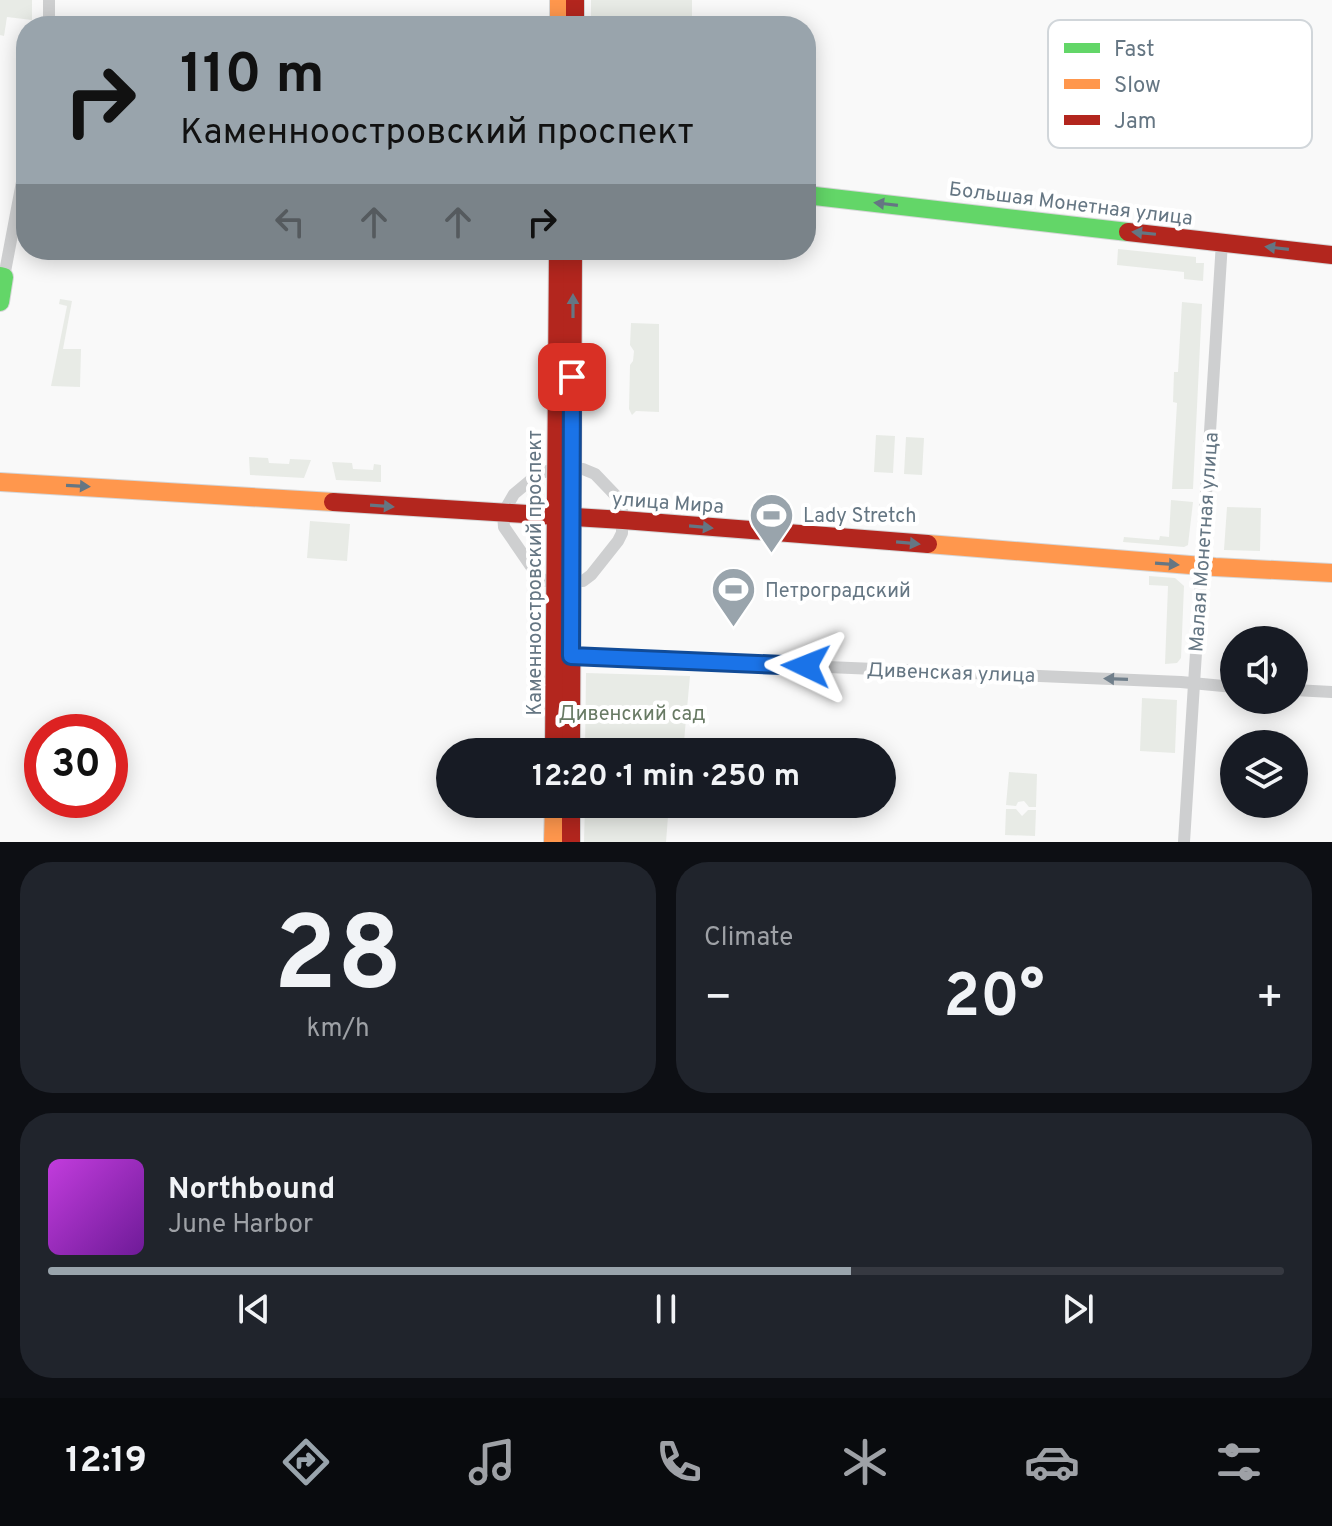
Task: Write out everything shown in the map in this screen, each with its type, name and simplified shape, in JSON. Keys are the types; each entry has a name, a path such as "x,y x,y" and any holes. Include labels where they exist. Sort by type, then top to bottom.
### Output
{"street":[{"name":"Большая Монетная улица","path":"816,196 1332,255"},
{"path":"0,302 16,211"},
{"name":"Малая Монетная улица","path":"1184,842 1222,242"},
{"name":"Каменноостровский проспект","path":"555,738 564,582 558,260"},
{"name":"Каменноостровский проспект","path":"564,468 573,260"},
{"path":"564,468 583,469 595,474 617,497 623,520 618,541 591,575 583,581 545,581 528,563 504,527 503,513 514,494 538,474 564,468"},
{"name":"улица Мира","path":"0,482 623,520 1201,566 1332,573"},
{"name":"Каменноостровский проспект","path":"564,582 571,656 571,738"},
{"name":"Дивенская улица","path":"571,656 1220,686"},
{"path":"1308,691 1332,692"},
{"path":"553,842 554,818"},
{"path":"571,818 571,842"}],"green space":[{"path":"0,0 32,0 32,16 7,17 4,36 0,35"},
{"path":"591,0 692,0 692,16 591,16"},
{"path":"1118,249 1196,257 1196,263 1204,263 1203,281 1184,279 1184,272 1117,265"},
{"path":"60,299 72,301 63,349 81,349 80,387 51,386 67,306 59,304"},
{"path":"1182,302 1202,304 1193,489 1172,489 1177,403 1173,402 1174,372 1178,372"},
{"path":"631,323 659,324 659,412 636,411 632,415 629,409 630,365 634,351 630,345"},
{"path":"876,435 895,436 893,473 874,472"},
{"path":"906,437 924,438 922,475 904,474"},
{"path":"249,457 268,458 269,463 289,464 290,459 311,460 304,478 250,475"},
{"path":"332,462 352,463 353,469 373,470 374,464 381,465 381,482 336,480"},
{"path":"1171,500 1193,502 1188,545 1123,542 1124,537 1159,540 1160,536 1169,537"},
{"path":"1227,507 1261,508 1260,551 1224,550"},
{"path":"310,521 350,524 347,561 307,558"},
{"path":"1149,576 1175,578 1184,586 1181,658 1177,663 1165,664 1168,586 1149,585"},
{"name":"Дивенский сад","path":"586,673 690,676 684,738 585,738"},
{"path":"1142,698 1177,700 1175,753 1140,751"},
{"path":"1009,772 1037,774 1036,807 1029,807 1024,801 1016,806 1006,805"},
{"path":"1006,809 1016,809 1022,816 1028,810 1036,810 1035,836 1005,835"},
{"path":"585,818 668,818 666,842 584,842"}],"traffic: fast":[{"path":"816,196 1128,232"},
{"path":"0,276 4,277 0,302"}],"traffic: slow":[{"path":"559,0 559,16"},
{"path":"0,482 333,502"},
{"path":"928,544 1332,573"},
{"path":"553,842 554,818"}],"traffic: jam":[{"path":"575,0 575,16"},
{"path":"1128,232 1332,255"},
{"path":"554,738 558,260"},
{"path":"571,738 573,260"},
{"path":"333,502 623,520 928,544"},
{"path":"571,818 571,842"}],"place":[{"name":"Lady Stretch","path":"772,554"},
{"name":"Петроградский","path":"734,629"}],"route":[{"path":"572,377 571,656 806,666"}]}
